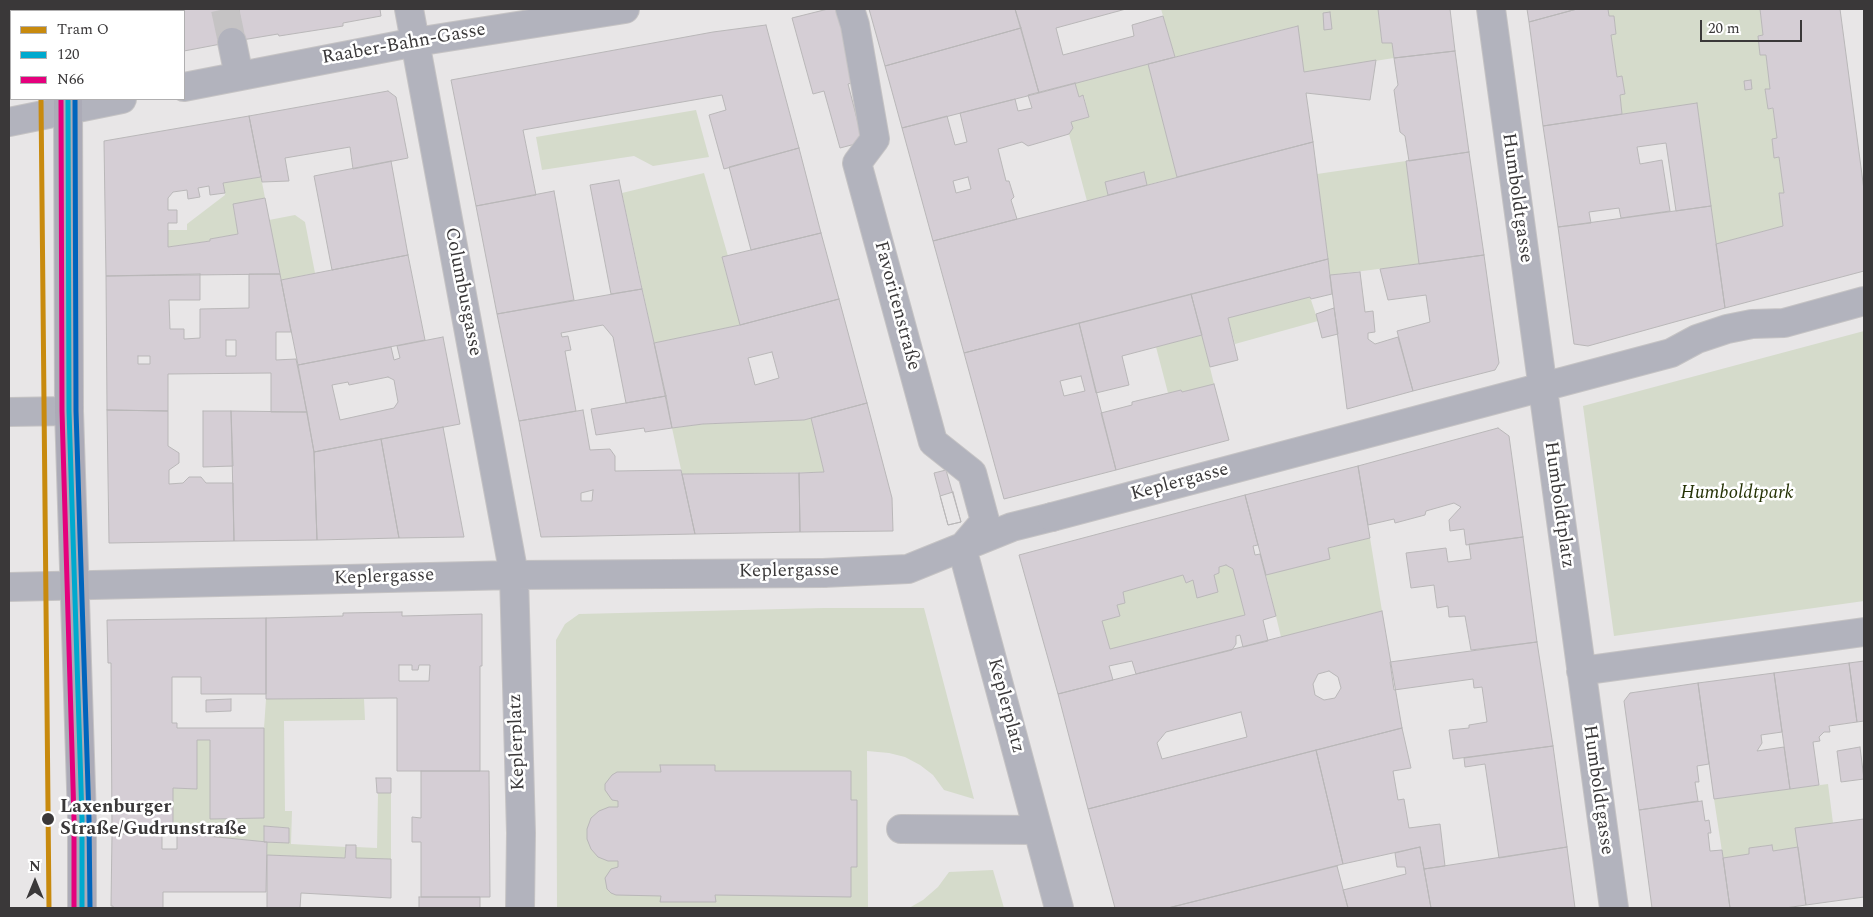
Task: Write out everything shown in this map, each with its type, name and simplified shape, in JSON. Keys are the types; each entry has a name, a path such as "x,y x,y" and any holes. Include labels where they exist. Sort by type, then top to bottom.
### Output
{"main road":[{"path":"68,104 69,411 82,819 82,908"}],"street":[{"name":"Columbusgasse","path":"409,9 514,575"},
{"name":"Raaber-Bahn-Gasse","path":"185,86 416,42 625,9"},
{"name":"Favoritenstraße","path":"850,9 855,25 874,139 858,163 933,442 972,473 985,521 962,548"},
{"name":"Humboldtgasse","path":"1490,9 1542,387"},
{"path":"232,42 239,76"},
{"path":"9,122 68,104 111,100"},
{"path":"1542,387 1671,353 1697,339 1727,329 1752,324 1784,323 1864,301"},
{"name":"Keplergasse","path":"9,587 514,575 823,572 908,569 1012,527 1052,518 1542,387"},
{"name":"Humboldtplatz","path":"1542,387 1581,671"},
{"path":"9,412 69,411"},
{"name":"Keplerplatz","path":"962,548 1059,908"},
{"name":"Keplerplatz","path":"514,575 520,908"},
{"path":"1581,671 1864,632"},
{"name":"Humboldtgasse","path":"1581,671 1614,908"},
{"path":"901,829 1038,830"}],"green space":[{"path":"1161,9 1378,9 1382,43 1392,43 1394,58 1304,72 1297,26 1175,57"},
{"path":"1608,9 1760,9 1763,35 1758,36 1760,55 1766,55 1770,89 1765,90 1768,109 1773,109 1777,138 1772,139 1774,158 1779,157 1784,193 1779,193 1783,226 1716,244 1697,104 1622,114 1620,95 1625,94 1622,76 1617,77 1611,35 1616,34 1614,16 1609,16"},
{"path":"1148,64 1177,177 1147,185 1144,172 1105,182 1108,195 1087,201 1069,134 1073,128 1071,122 1089,117 1084,96 1079,97 1075,83"},
{"path":"696,110 709,157 653,166 634,156 542,170 536,137"},
{"path":"1406,161 1419,264 1330,275 1317,174"},
{"path":"704,173 728,256 722,258 740,325 654,343 622,193"},
{"path":"261,177 265,198 233,205 238,234 210,239 210,241 168,247 168,230 187,230 187,224 225,195 223,183"},
{"path":"295,215 305,222 315,273 281,280 269,220"},
{"path":"1310,297 1318,321 1235,344 1228,318"},
{"name":"Humboldtpark","path":"1864,331 1864,601 1614,636 1583,406"},
{"path":"1202,335 1214,384 1182,392 1181,390 1168,393 1156,347"},
{"path":"811,418 824,472 682,474 672,428 703,424 804,420"},
{"path":"1370,538 1382,611 1281,637 1266,575 1329,559 1328,548"},
{"path":"1226,565 1233,569 1245,615 1110,649 1102,621 1120,616 1117,605 1125,603 1123,592 1183,575 1186,583 1193,580 1198,597 1218,592 1214,575 1219,573 1219,567"},
{"path":"824,608 924,608 974,799 944,790 933,775 905,757 867,751 868,908 557,908 556,640 565,624 579,614"},
{"path":"266,699 364,699 365,720 284,721 285,811 292,811 291,844 346,847 345,858 267,855 267,842 289,843 289,828 264,826 264,842 173,833 173,788 197,789 197,740 210,740 210,819 264,818 264,728"},
{"path":"1828,784 1833,823 1798,847 1773,851 1772,845 1749,848 1749,854 1723,858 1714,799"},
{"path":"378,793 391,793 391,859 356,858 356,847 377,848"},
{"path":"993,870 1004,908 909,908 923,900 938,887 949,872"}],"building":[{"path":"239,9 242,40 185,51 185,10 102,10"},
{"path":"239,9 380,9 381,16 343,23 343,26 242,40"},
{"path":"828,9 839,9 859,81 848,84 863,142 840,148 824,91 813,94 792,18"},
{"path":"869,9 1015,9 1021,28 885,66"},
{"path":"1015,9 1126,9 1056,28 1063,55 1134,36 1132,25 1163,16 1175,57 1039,93"},
{"path":"1378,9 1450,9 1455,51 1394,58 1392,43 1382,43"},
{"path":"1527,9 1577,9 1529,22"},
{"path":"1577,9 1608,9 1609,16 1614,16 1616,34 1611,35 1617,77 1622,76 1625,94 1620,95 1622,114 1543,126 1529,22"},
{"path":"1760,9 1840,9 1864,190 1864,271 1725,308 1716,244 1783,226 1779,193 1784,193 1779,157 1774,158 1772,139 1777,138 1773,108 1768,109 1765,89 1770,89 1766,55 1760,55 1758,36 1763,35"},
{"path":"1330,12 1332,29 1324,30 1323,13"},
{"path":"766,25 799,148 724,169 709,115 726,110 722,95 523,130 536,195 476,206 451,80 713,32"},
{"path":"1298,26 1304,72 1376,60 1370,100 1306,93 1313,142 1177,177 1148,64"},
{"path":"1021,28 1039,93 902,128 885,66"},
{"path":"1455,51 1469,152 1409,161 1405,136 1400,132 1394,90 1398,85 1394,58"},
{"path":"1751,80 1752,89 1745,90 1744,81"},
{"path":"1075,83 1079,97 1083,95 1089,117 1071,122 1073,128 1069,134 1028,146 1022,142 998,149 1006,181 1009,181 1014,197 1011,200 1017,219 933,241 902,128 947,116 955,145 967,142 960,113 1015,99 1018,111 1032,108 1028,95","holes":["968,177 971,189 956,193 953,181"]},
{"path":"388,91 396,97 408,158 353,169 350,147 285,158 289,181 262,182 249,116"},
{"path":"1697,103 1711,206 1676,211 1666,143 1637,147 1640,164 1662,160 1670,211 1621,218 1619,208 1589,212 1591,223 1558,227 1543,126"},
{"path":"249,116 261,177 223,183 225,193 210,195 209,186 198,188 200,197 188,199 187,190 173,192 168,198 168,210 177,210 177,223 168,223 168,247 210,241 210,239 238,234 233,204 265,198 280,274 106,276 104,141"},
{"path":"1313,142 1328,259 964,353 933,241"},
{"path":"799,148 821,233 751,250 729,167"},
{"path":"1469,152 1484,255 1419,264 1406,161"},
{"path":"391,161 408,255 332,270 314,176"},
{"path":"1144,172 1147,185 1108,195 1105,182"},
{"path":"619,180 642,289 611,294 590,185"},
{"path":"554,191 574,300 497,314 476,206"},
{"path":"1711,206 1725,308 1588,346 1574,344 1558,227"},
{"path":"821,233 839,299 740,325 722,257"},
{"path":"408,255 425,340 298,365 281,280"},
{"path":"1484,255 1499,363 1495,370 1413,391 1397,331 1430,322 1426,295 1388,300 1380,269"},
{"path":"1328,259 1332,294 1311,299 1310,297 1228,318 1238,360 1210,367 1191,294"},
{"path":"1360,272 1365,312 1373,311 1375,332 1368,333 1368,339 1375,344 1398,337 1413,391 1347,409 1330,275"},
{"path":"200,274 200,300 169,300 170,329 184,329 184,339 200,338 200,309 249,308 249,274 280,274 291,332 276,332 276,360 296,359 307,412 271,412 271,373 168,374 168,411 107,410 106,276","holes":["226,340 236,340 236,356 226,356","138,356 150,356 150,364 138,364"]},
{"path":"642,289 666,396 626,403 613,337 603,325 561,333 562,337 568,336 571,350 565,351 576,411 519,421 497,314"},
{"path":"1191,294 1202,335 1122,356 1129,385 1096,393 1079,323"},
{"path":"839,299 867,403 804,420 703,424 672,428 654,343 740,325","holes":["772,352 779,378 755,385 748,358"]},
{"path":"1334,308 1338,334 1322,338 1316,314"},
{"path":"1079,323 1116,470 1004,499 964,353","holes":["1081,376 1085,391 1064,396 1060,381"]},
{"path":"443,337 460,424 314,452 298,365 391,347 394,360 400,358 397,346","holes":["388,377 394,380 398,402 394,408 340,420 332,385 348,382 349,385"]},
{"path":"1214,384 1229,440 1116,470 1101,413 1132,405 1132,402"},
{"path":"666,396 672,428 645,432 644,428 596,435 591,409"},
{"path":"867,403 892,498 893,531 800,532 799,473 824,472 811,418"},
{"path":"107,410 168,411 168,446 179,453 179,463 169,470 169,484 183,483 189,477 201,477 206,483 233,483 234,541 109,543"},
{"path":"583,410 590,450 610,449 615,456 615,471 681,470 695,534 541,537 519,421","holes":["593,490 592,501 581,501 581,493"]},
{"path":"203,411 231,411 233,466 203,467"},
{"path":"231,411 307,412 314,452 317,540 234,541"},
{"path":"443,427 464,537 399,538 381,439"},
{"path":"1498,428 1509,436 1523,537 1466,545 1464,529 1450,531 1449,520 1461,507 1454,503 1426,511 1425,515 1395,523 1394,519 1368,525 1358,466"},
{"path":"381,439 399,538 317,540 314,452"},
{"path":"1358,466 1370,538 1328,548 1330,559 1266,575 1245,495"},
{"path":"946,470 961,522 948,525 934,473"},
{"path":"799,473 800,532 695,534 682,474"},
{"path":"953,492 961,522 948,525 940,496"},
{"path":"1245,495 1258,545 1253,546 1255,555 1260,554 1276,616 1263,620 1268,641 1243,647 1240,635 1236,636 1236,644 1232,650 1136,674 1132,661 1109,666 1113,680 1058,694 1019,555","holes":["1226,565 1233,569 1245,615 1110,649 1102,621 1120,616 1117,605 1125,603 1123,592 1183,575 1186,583 1193,580 1197,598 1218,592 1214,575 1219,573 1219,567"]},
{"path":"1523,537 1537,642 1471,650 1465,616 1449,617 1448,606 1437,608 1434,585 1411,588 1406,553 1446,548 1448,562 1471,559 1469,544"},
{"path":"1382,611 1402,728 1088,809 1058,694","holes":["1329,671 1338,677 1341,688 1335,698 1324,700 1315,695 1313,684 1318,674","1241,712 1247,737 1162,759 1157,743 1166,732"]},
{"path":"402,612 402,616 482,614 480,771 397,771 397,698 266,699 266,618 343,616 343,613","holes":["399,665 412,665 412,670 418,670 419,665 430,665 429,681 399,681"]},
{"path":"266,618 266,694 201,694 201,677 172,677 172,723 177,723 177,728 264,728 264,818 210,819 210,740 197,740 197,789 173,788 173,833 112,834 111,663 108,663 107,620"},
{"path":"1537,642 1553,746 1453,759 1449,730 1469,728 1469,725 1487,722 1482,687 1474,688 1473,679 1394,690 1390,662"},
{"path":"1864,661 1864,721 1857,722 1849,663"},
{"path":"1849,663 1857,722 1829,726 1830,732 1824,732 1819,737 1820,741 1813,742 1819,785 1790,789 1774,673"},
{"path":"1774,673 1782,732 1761,735 1762,743 1757,751 1784,747 1790,789 1714,799 1698,683"},
{"path":"1698,683 1709,764 1697,766 1699,782 1695,782 1698,801 1639,810 1624,701 1630,693"},
{"path":"231,699 231,711 206,712 206,700"},
{"path":"1402,728 1411,768 1393,771 1398,800 1404,799 1409,828 1440,824 1445,866 1424,869 1420,847 1343,864 1316,750"},
{"path":"1553,746 1567,847 1499,858 1485,764 1465,767 1464,758"},
{"path":"1860,747 1864,779 1841,782 1837,751"},
{"path":"1316,750 1343,864 1168,908 1115,908 1088,809"},
{"path":"660,765 715,765 715,771 851,771 851,800 857,800 857,867 851,867 851,897 715,895 716,902 660,902 661,896 616,895 611,893 607,889 605,878 611,869 618,867 618,861 608,861 598,857 591,849 587,839 587,829 591,818 599,811 609,807 618,807 618,801 612,800 605,790 605,784 612,775 617,772 661,772"},
{"path":"421,771 489,771 490,897 421,897 421,842 412,842 412,817 421,818"},
{"path":"376,778 391,778 391,793 377,793"},
{"path":"1702,801 1705,821 1709,820 1711,833 1708,833 1710,851 1722,850 1730,908 1652,908 1639,810"},
{"path":"1864,819 1864,897 1806,905 1795,828"},
{"path":"264,826 289,828 289,843 264,842"},
{"path":"162,833 162,849 177,849 177,833 267,842 266,892 163,892 163,908 113,908 111,906 112,834"},
{"path":"346,845 356,845 356,858 391,859 391,898 301,893 300,908 267,908 267,855 345,858"},
{"path":"1772,845 1773,851 1798,847 1806,905 1785,908 1730,908 1723,858 1749,854 1749,848"},
{"path":"1420,847 1431,908 1348,908 1343,890 1406,874 1405,867 1397,867 1395,853"},
{"path":"1567,847 1575,908 1431,908 1424,869"},
{"path":"1337,866 1348,908 1168,908"},
{"path":"419,897 480,897 480,908 419,908"}],"tunnel":[{"path":"225,9 232,42"}],"tram line":[{"name":"O","path":"41,100 49,908"}],"transit line":[{"name":"N66","path":"61,100 62,411 74,819 74,908"},
{"name":"120","path":"68,100 69,411 82,819 82,908"},
{"path":"75,100 76,411 89,819 90,908"}],"place":[{"name":"Laxenburger Straße/Gudrunstraße","path":"48,819"}]}
